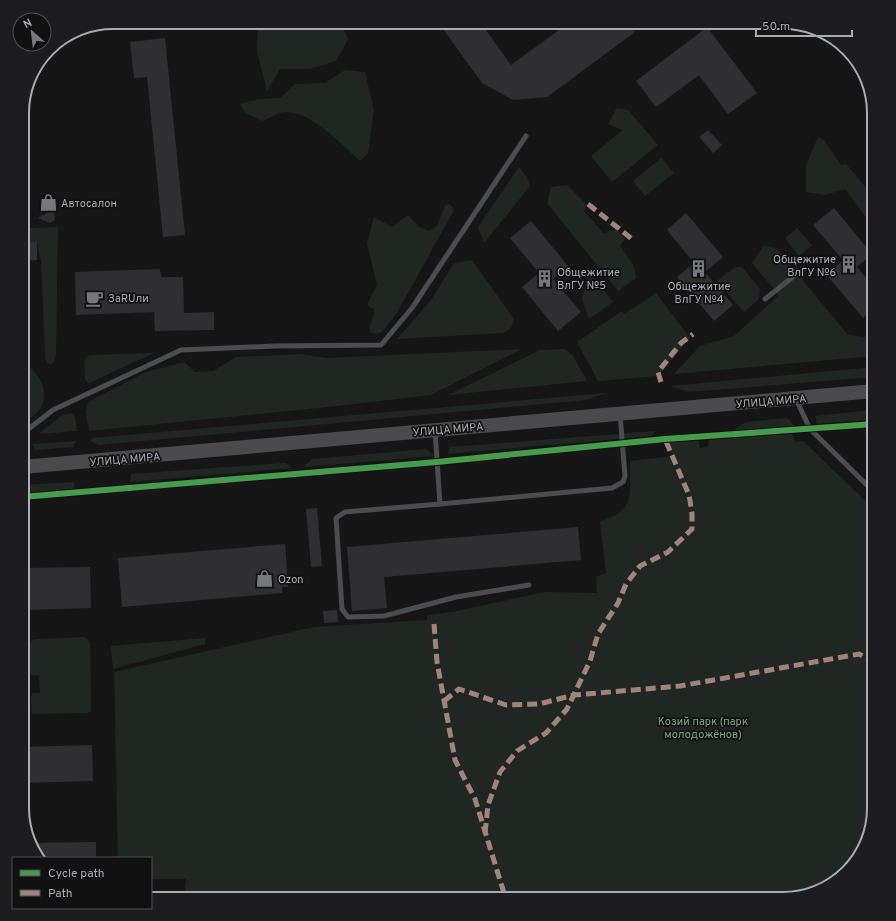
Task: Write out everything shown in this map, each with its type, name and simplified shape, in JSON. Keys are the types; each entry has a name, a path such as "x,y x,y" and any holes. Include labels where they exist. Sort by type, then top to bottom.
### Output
{"main road":[{"name":"УЛИЦА МИРА","path":"29,466 867,393"}],"lane":[{"path":"29,428 52,410 181,350 275,346 381,345 412,308 526,136"},
{"path":"765,299 803,269"},
{"path":"796,398 810,429 867,485"},
{"path":"529,585 456,597 384,616 348,617 342,609 336,518 346,512 618,486 623,482 624,476 620,414"},
{"path":"435,430 440,504"}],"green space":[{"path":"258,29 343,29 348,39 336,61 309,69 280,69 267,91 257,51"},
{"path":"345,70 365,72 374,110 368,153 360,161 334,137 312,120 290,112 280,113 263,121 245,113 240,104 259,99 280,98 295,84 325,83"},
{"path":"617,108 628,110 658,145 612,182 591,156 623,130 608,124"},
{"path":"818,137 824,140 841,165 846,164 867,189 867,219 845,189 825,195 806,192 806,165"},
{"path":"661,158 674,173 645,196 633,181"},
{"path":"519,167 527,177 530,186 484,243 478,227"},
{"path":"567,185 587,205 584,211 604,234 615,229 625,239 620,246 634,266 636,278 618,291 547,203 551,187"},
{"path":"450,204 454,210 397,313 382,332 376,334 371,333 369,328 375,310 367,305 377,285 367,243 374,217 392,227 408,215 419,227 429,231 437,226 445,205"},
{"path":"58,227 56,355 55,361 51,364 47,363 45,359 41,261 37,242 29,242 29,228"},
{"path":"797,228 812,245 799,256 785,238"},
{"path":"764,245 777,249 848,335 864,337 867,335 867,357 674,374 700,346 734,336 779,295 752,263"},
{"path":"472,260 514,319 511,328 503,333 397,339 431,300 454,263"},
{"path":"735,267 742,267 760,289 759,299 744,312 717,281"},
{"path":"589,271 613,302 589,319 582,299"},
{"path":"656,293 690,338 658,376 598,381 577,342 622,311 624,314"},
{"path":"522,349 431,395 89,431 86,413 88,402 146,372 184,362 195,372 213,371 236,357 302,354 326,358"},
{"path":"565,349 573,356 587,381 448,395 540,350"},
{"path":"154,353 89,383 85,380 84,361 89,355"},
{"path":"29,367 38,376 44,393 43,402 39,410 29,418"},
{"path":"867,368 867,378 689,392 670,386"},
{"path":"606,393 586,400 99,445 90,441 92,438"},
{"path":"867,411 867,420 817,424 815,416"},
{"path":"71,413 75,417 77,431 39,434 62,415"},
{"path":"787,418 795,426 730,432 746,422"},
{"path":"656,431 651,436 447,454 450,447"},
{"path":"865,432 867,432 867,440 866,439"},
{"name":"Козий парк (парк молодожёнов)","path":"792,434 796,442 803,441 867,502 867,808 863,835 853,855 834,875 810,888 783,892 185,892 186,879 152,879 152,857 118,857 114,672 314,627 427,620 427,615 452,612 544,592 597,593 596,577 606,573 600,521 612,517 620,512 625,506 630,491 630,461 673,456 663,442 698,440 700,448 708,447 709,439"},
{"path":"76,441 73,447 36,450 32,444"},
{"path":"426,449 434,456 304,467 312,459"},
{"path":"285,463 293,468 130,482 131,474"},
{"path":"74,482 74,489 29,492 29,485"},
{"path":"85,637 90,642 91,711 88,713 32,714 31,696 33,693 40,693 39,675 33,676 30,672 29,647 31,641 35,639"},
{"path":"205,638 205,644 113,669 111,646"}],"building":[{"path":"443,29 485,29 511,65 560,29 633,29 635,32 547,97 513,100 482,83"},
{"path":"704,29 709,29 757,93 728,114 699,75 656,107 636,81"},
{"path":"165,38 185,235 163,237 147,77 134,78 130,42"},
{"path":"708,130 722,145 713,153 699,137"},
{"name":"Общежитие ВлГУ №6","path":"834,208 867,248 867,258 857,267 867,279 867,314 863,318 826,274 843,260 813,225"},
{"path":"54,209 55,220 50,223 38,218"},
{"name":"Общежитие ВлГУ №4","path":"686,213 723,257 705,272 733,305 714,321 677,277 694,263 667,230"},
{"name":"Общежитие ВлГУ №5","path":"531,221 568,266 553,279 581,312 558,331 522,287 539,273 510,238"},
{"path":"29,242 37,242 37,260 29,261"},
{"path":"160,269 161,277 183,277 184,313 214,312 214,330 155,331 154,312 76,315 75,272"},
{"path":"317,508 322,566 311,567 306,509"},
{"path":"578,527 581,560 384,577 387,608 352,611 347,547"},
{"path":"285,544 288,587 282,587 282,593 122,607 118,558"},
{"path":"90,567 91,608 29,610 29,568"},
{"path":"337,610 338,622 324,623 323,611"},
{"path":"92,745 93,781 29,783 29,747"},
{"path":"96,842 96,857 45,857 37,843"}],"marked path":[{"path":"588,204 632,239"},
{"path":"661,382 658,372 681,343 693,334"},
{"path":"485,833 488,805 500,772 517,751 546,733 567,709 590,661 598,634 618,603 626,584 640,566 668,552 692,529 692,513 689,495 665,439"},
{"path":"434,624 437,662 455,760 475,799 504,892"},
{"path":"444,701 459,689 506,705 539,704 574,695 680,686 859,654 867,658"}],"cycle path":[{"path":"29,496 437,462 665,439 867,425"}],"place":[{"name":"Автосалон","path":"48,203"},
{"name":"Общежитие ВлГУ №6","path":"849,265"},
{"name":"Общежитие ВлГУ №4","path":"699,268"},
{"name":"Общежитие ВлГУ №5","path":"544,278"},
{"name":"ЗаRUли","path":"95,298"},
{"name":"Ozon","path":"265,579"}]}
